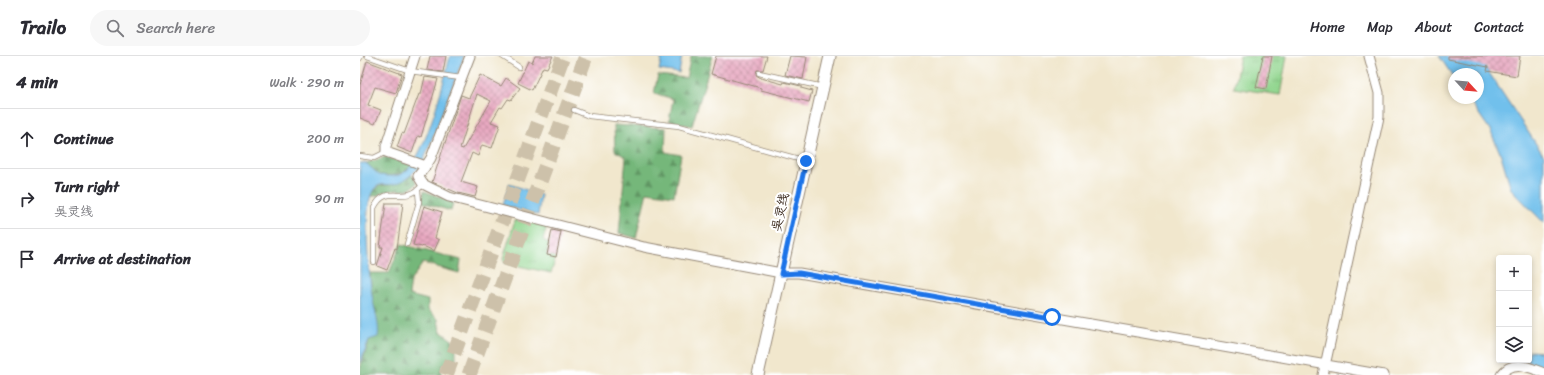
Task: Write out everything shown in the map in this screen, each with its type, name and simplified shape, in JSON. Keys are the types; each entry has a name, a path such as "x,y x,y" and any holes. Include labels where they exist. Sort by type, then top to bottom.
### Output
{"street":[{"path":"415,56 386,146 386,152 425,166"},
{"path":"470,56 460,78 431,158 418,176 420,188 512,214 644,247 781,274 799,273 1384,375"},
{"name":"吴灵线","path":"758,375 830,56"},
{"path":"1323,375 1379,117 1378,93 1369,56"},
{"path":"1500,375 1505,369 1515,365 1524,366 1544,373"}],"lane":[{"path":"367,56 410,71 460,78"},
{"path":"502,56 519,67"},
{"path":"759,73 823,87"},
{"path":"574,110 589,116 679,126 806,161"},
{"path":"360,156 374,158 386,152"},
{"path":"407,244 419,202 420,188"},
{"path":"374,262 374,208 378,199 385,195 406,195 420,188"}],"green space":[{"path":"691,56 713,56 692,126 669,121 673,99 654,93 658,75 686,78"},
{"path":"1240,56 1287,56 1280,95 1234,88"},
{"path":"614,125 666,128 665,152 681,155 674,196 647,192 636,238 619,233 626,157 615,151"},
{"path":"386,157 412,165 401,173 393,175 379,175 366,163"},
{"path":"412,175 417,183 410,189 393,190 370,196 380,186 401,182"},
{"path":"424,191 453,202 451,211 422,202"},
{"path":"515,220 547,226 543,240 549,243 547,255 556,257 551,273 505,263 503,259"},
{"path":"401,244 461,260 459,273 423,263 411,280 409,295 428,300 428,310 438,319 440,331 456,343 456,360 442,365 441,375 360,375 361,365 368,344 372,322 370,273 389,273"}],"water":[{"path":"450,56 464,56 422,165 410,176 399,183 377,186 371,196 368,209 367,242 371,290 378,323 378,337 369,340 360,363 360,163 366,163 379,175 396,176 406,171 413,163 420,151 433,118"},
{"path":"662,56 682,56 679,73 659,70"},
{"path":"1439,56 1478,56 1544,156 1544,223 1511,189 1501,155 1490,130 1472,104 1484,104 1484,68 1448,69"},
{"path":"509,184 541,195 538,215 503,205"},
{"path":"1532,351 1544,352 1544,367 1531,363"}],"building":[{"path":"430,56 446,56 443,72 427,70"},
{"path":"535,56 553,56 547,68 543,67 532,90 518,83 528,61 532,63"},
{"path":"716,56 767,56 763,70 757,70 756,75 761,78 783,84 784,82 801,86 801,88 812,91 809,102 761,90 761,88 711,74"},
{"path":"790,56 807,57 803,79 785,75"},
{"path":"1263,56 1272,56 1266,89 1256,87"},
{"path":"1448,56 1520,56 1517,76 1487,71 1488,67 1448,59"},
{"path":"367,61 402,74 396,93 375,87 368,105 381,110 375,124 360,118 360,85"},
{"path":"480,75 501,86 506,78 520,88 511,100 508,99 502,108 500,107 491,122 500,125 492,148 482,145 478,156 472,153 461,182 478,187 475,197 458,193 432,182 461,95 469,98","holes":["477,94 491,101 463,149 460,148"]},
{"path":"425,77 438,79 421,137 418,136 412,153 397,147 402,133 404,134 419,94 421,94"},
{"path":"386,203 403,203 397,249 395,248 387,270 377,266 383,247 380,247"},
{"path":"424,206 442,212 435,238 439,240 434,251 423,246 413,245"},
{"path":"552,230 561,232 556,257 547,255"}],"tunnel":[{"path":"446,375 563,56"},
{"path":"469,375 586,56"}],"route":[{"path":"806,161 781,274 799,273 1052,317"}]}
